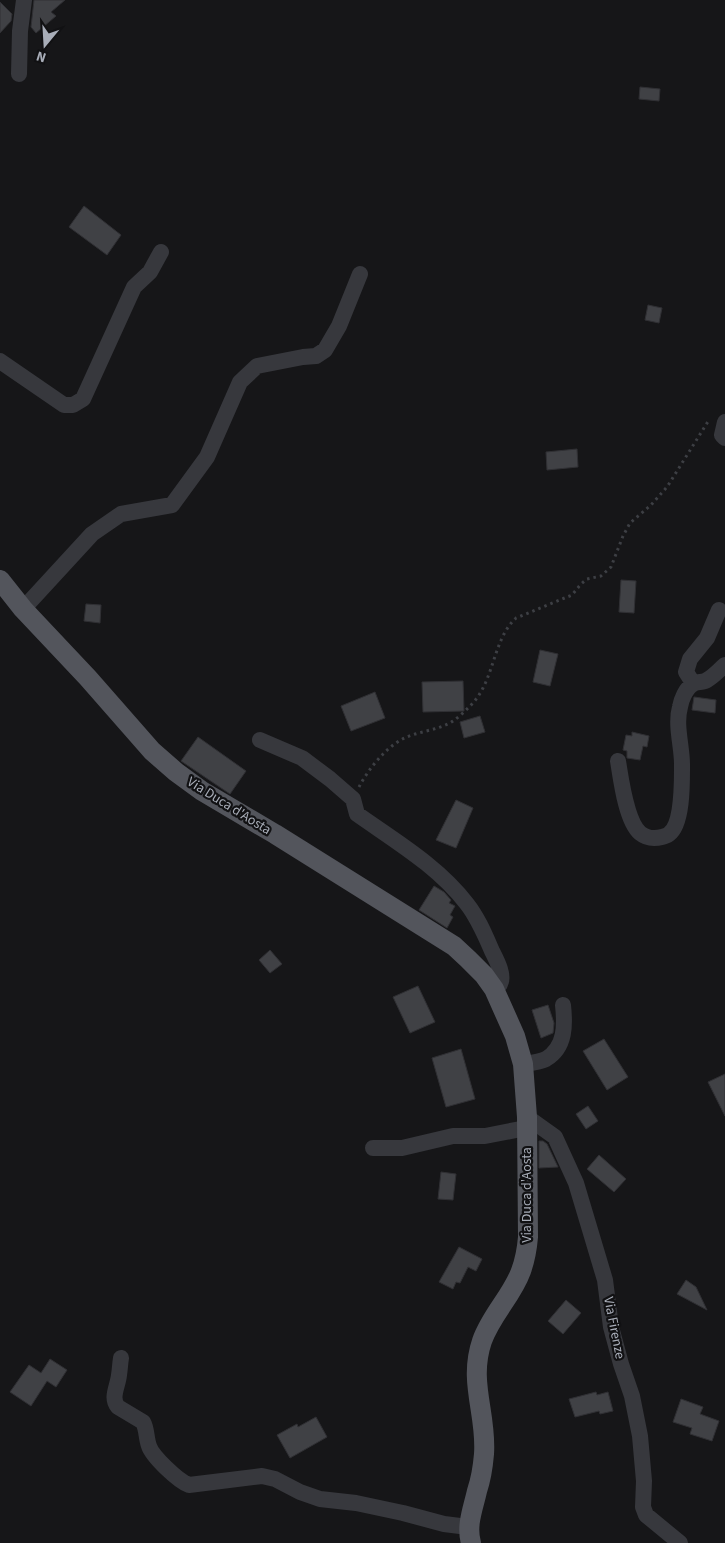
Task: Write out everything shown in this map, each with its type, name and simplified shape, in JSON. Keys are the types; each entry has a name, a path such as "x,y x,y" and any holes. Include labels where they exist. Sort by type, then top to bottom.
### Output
{"main road":[{"name":"Via Duca d'Aosta","path":"0,580 23,610 88,678 152,752 176,772 202,791 275,834 454,946 484,975 494,989 515,1036 523,1064 527,1122 528,1237 526,1255 521,1271 490,1323 478,1355 476,1370 477,1393 484,1434 484,1453 470,1535"}],"street":[{"path":"19,74 20,31 24,0"},
{"path":"0,361 64,405 73,405 83,399 134,287 150,272 161,252"},
{"path":"23,610 92,534 121,514 172,505 207,457 240,382 257,366 316,356 325,350 339,326 360,274"},
{"path":"725,422 722,435 725,438"},
{"path":"693,683 686,672 690,659 707,638 719,610"},
{"path":"618,761 622,787 632,820 640,833 650,838 658,838 669,834 678,822 680,811 682,765 680,707 686,691 693,683 708,680 725,665"},
{"path":"260,740 302,758 354,799 357,814 430,867 450,885 468,905 499,966 500,984 494,989"},
{"path":"523,1064 546,1059 558,1048 563,1035 563,1004"},
{"path":"373,1148 402,1148 453,1136 485,1136 527,1122"},
{"name":"Via Firenze","path":"527,1122 555,1137 576,1183 605,1280 611,1328 632,1396 640,1436 644,1481 643,1507 646,1515 680,1543"},
{"path":"120,1358 119,1377 114,1397 115,1404 143,1422 148,1444 152,1452 181,1481 189,1484 262,1476 275,1479 300,1492 320,1499 356,1503 403,1513 444,1524 470,1535"}],"path":[{"path":"354,799 364,779 382,756 399,740 453,721 472,704 486,686 504,633 509,624 516,618 572,595 587,579 601,576 611,567 630,523 652,505 667,487 710,418 725,422"}],"building":[{"path":"34,0 65,0 51,12 56,16 36,33 31,27"},
{"path":"0,2 12,14 11,21 0,33"},
{"path":"640,87 660,89 659,101 639,99"},
{"path":"84,206 121,235 107,255 69,227"},
{"path":"648,305 662,308 659,323 645,320"},
{"path":"577,449 578,467 547,470 546,452"},
{"path":"621,580 636,581 634,613 619,612"},
{"path":"86,604 101,605 100,623 84,621"},
{"path":"540,650 558,654 550,686 533,682"},
{"path":"463,681 464,711 423,712 422,682"},
{"path":"375,692 385,718 351,731 341,706"},
{"path":"694,697 716,700 715,713 692,710"},
{"path":"480,716 485,732 464,738 460,722"},
{"path":"632,732 649,736 647,747 643,746 640,760 627,758 627,751 623,750 626,735 632,736"},
{"path":"198,737 246,771 230,794 181,761"},
{"path":"456,800 473,808 456,848 436,840"},
{"path":"434,886 444,892 451,900 449,903 455,906 450,915 453,917 447,928 419,910"},
{"path":"270,950 282,964 270,973 259,960"},
{"path":"418,986 435,1022 410,1033 393,997"},
{"path":"548,1005 554,1023 553,1033 541,1038 532,1010"},
{"path":"604,1039 628,1077 607,1090 583,1051"},
{"path":"461,1049 475,1099 446,1107 432,1058"},
{"path":"725,1074 725,1116 708,1082"},
{"path":"588,1106 598,1121 586,1129 576,1114"},
{"path":"539,1141 547,1144 558,1167 539,1168"},
{"path":"599,1155 626,1179 614,1192 587,1169"},
{"path":"441,1172 456,1174 453,1200 438,1199"},
{"path":"459,1247 482,1259 476,1271 468,1267 460,1283 456,1282 453,1289 439,1282"},
{"path":"686,1280 696,1287 707,1310 677,1294"},
{"path":"566,1300 581,1313 563,1334 548,1321"},
{"path":"50,1359 67,1370 56,1387 47,1381 31,1406 10,1392 29,1365 41,1373"},
{"path":"596,1392 597,1395 608,1392 613,1411 600,1414 599,1411 575,1417 569,1399"},
{"path":"681,1399 703,1407 700,1414 719,1421 712,1441 690,1434 692,1428 673,1422"},
{"path":"316,1417 327,1437 290,1458 277,1435 297,1424 298,1427"}]}
